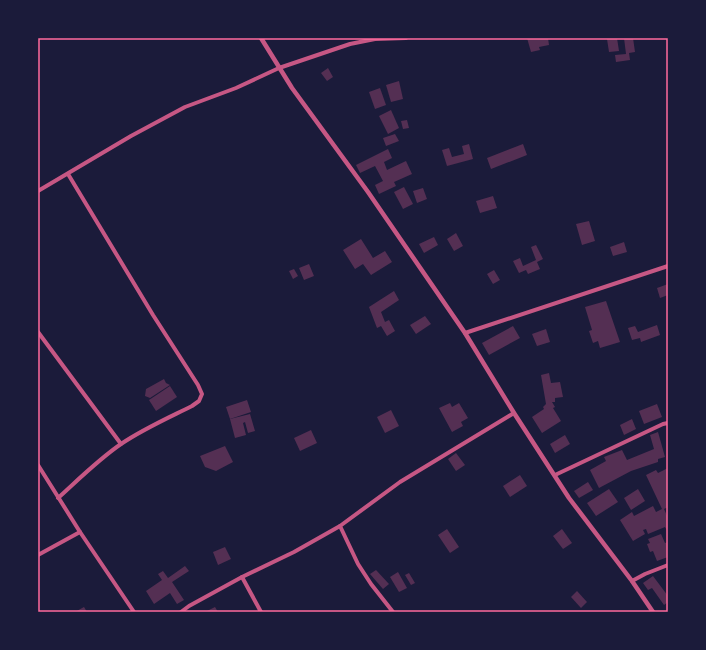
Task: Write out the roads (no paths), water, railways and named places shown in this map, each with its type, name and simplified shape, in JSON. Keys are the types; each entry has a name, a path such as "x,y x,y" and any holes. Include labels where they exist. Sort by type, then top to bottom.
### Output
{"street":[{"path":"261,38 292,88 368,192 466,333 569,498 632,582 652,612"},
{"path":"38,191 130,136 186,107 236,88 279,68 350,44 375,39 406,38"},
{"path":"58,498 121,444 139,433 192,406 199,401 202,394 198,385 153,315 68,174"},
{"path":"466,333 668,266"},
{"path":"38,332 121,444"},
{"path":"181,612 189,606 242,577 294,552 340,526 400,482 514,412"},
{"path":"554,475 668,423"},
{"path":"38,465 80,532 134,612"},
{"path":"340,526 358,564 393,612"},
{"path":"38,555 80,532"},
{"path":"632,582 645,574 668,565"},
{"path":"242,577 261,612"}]}
